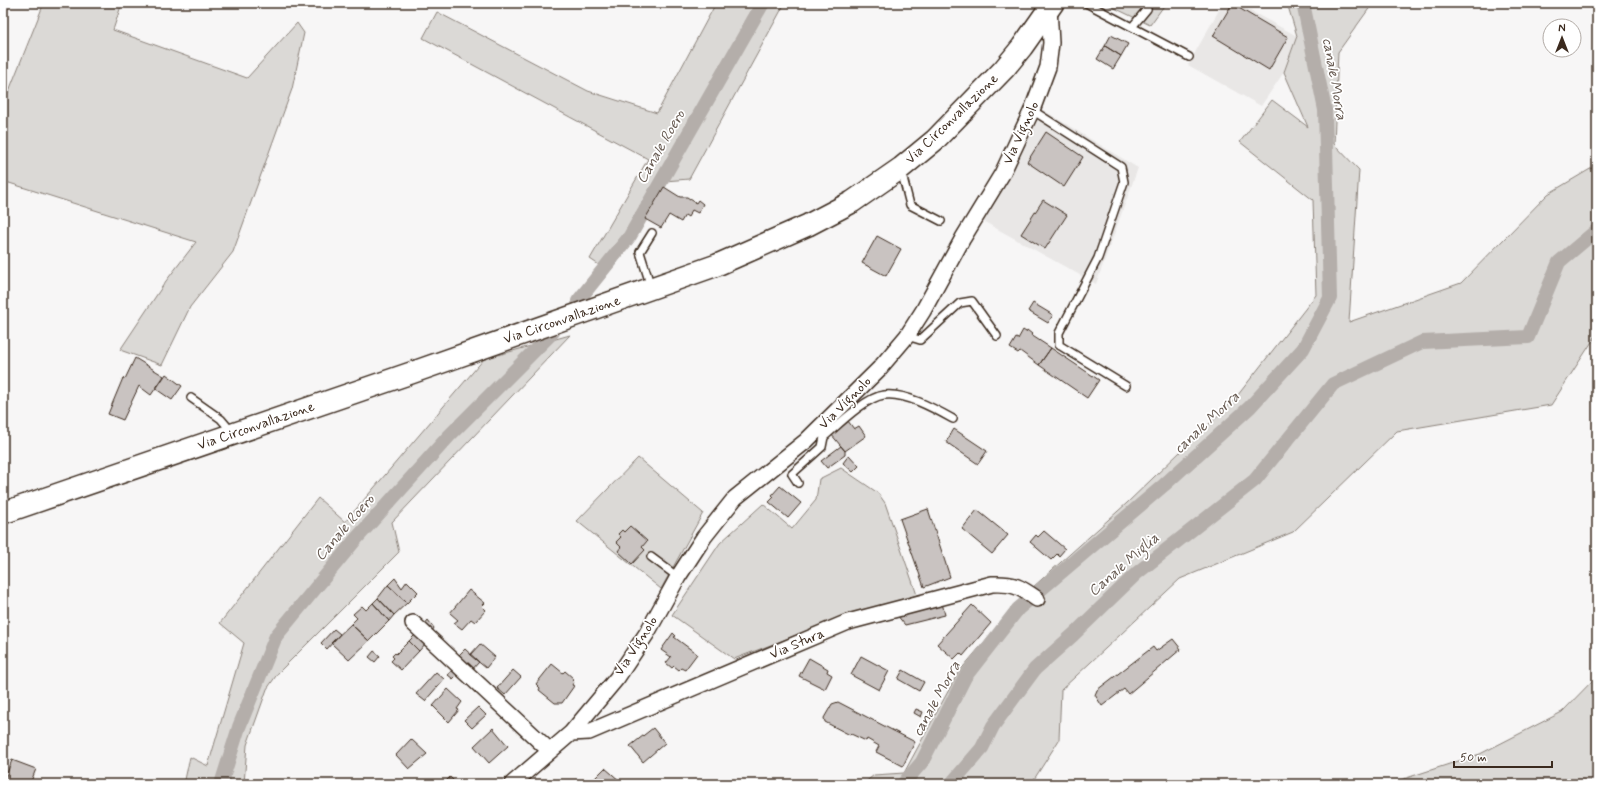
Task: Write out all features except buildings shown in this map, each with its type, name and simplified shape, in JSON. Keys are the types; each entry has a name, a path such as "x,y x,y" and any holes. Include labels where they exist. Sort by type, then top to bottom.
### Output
{"main road":[{"name":"Via Circonvallazione","path":"3,513 411,373 717,265 808,225 852,202 901,168 935,140 973,102 1022,47 1051,6"}],"street":[{"name":"Via Vignolo","path":"512,784 571,732 617,678 647,633 678,577 704,537 735,498 806,441 821,433 879,369 906,336 923,311 963,238 1002,174 1032,110 1048,67 1051,43 1051,6"},
{"name":"Via Stura","path":"571,732 589,732 848,622 992,584 1008,583 1020,587 1033,596"},
{"path":"413,623 550,751"}],"lane":[{"path":"1086,3 1189,57"},
{"path":"1132,27 1147,9"},
{"path":"1032,110 1121,167 1124,182 1098,258 1059,333 1059,345 1126,386"},
{"path":"901,168 910,205 941,220"},
{"path":"651,288 640,252 652,233"},
{"path":"906,336 920,340 960,303 972,301 997,336"},
{"path":"798,483 792,474 822,447 821,433 867,402 883,394 895,395 929,406 953,419"},
{"path":"191,398 221,419 233,434"},
{"path":"651,557 678,577"}],"shaded area":[{"path":"44,3 122,3 113,30 247,78 297,23 304,33 292,89 233,252 190,307 162,365 120,350 166,281 196,242 3,181 3,106"},
{"path":"716,3 785,3 689,179 665,181 639,224 635,237 608,271 590,259 648,159 423,38 437,12 588,91 657,113"},
{"path":"1104,3 1166,3 1150,25"},
{"path":"1223,3 1236,3 1297,36 1284,72 1261,106 1188,65"},
{"path":"1287,3 1373,3 1338,52 1334,144 1359,170 1349,322 1461,283 1548,194 1597,165 1597,334 1551,405 1397,431 1293,532 1180,579 1061,690 1059,740 1031,784 863,784 874,775 904,773 958,673 1023,596 1127,503 1234,400 1316,295 1313,200 1240,142 1272,100 1308,127 1284,72 1297,36"},
{"path":"1043,110 1138,168 1096,284 981,220"},
{"path":"570,335 392,522 399,552 278,673 267,689 247,745 244,784 184,784 190,757 208,766 244,643 220,623 318,498 345,522 484,359"},
{"path":"638,458 703,513 661,589 577,521"},
{"path":"841,468 878,493 885,503 917,595 844,617 734,659 672,615 720,543 763,504 792,529 816,500 819,479"},
{"path":"1597,676 1597,784 1388,784 1480,754 1562,712"}],"waterway":[{"name":"Canale Roero","path":"578,301 630,236 763,3"},
{"name":"canale Morra","path":"903,784 922,762 965,677 1018,609 1164,485 1250,407 1303,349 1330,298 1325,110 1303,3"},
{"name":"Canale Miglia","path":"951,784 982,748 993,726 1035,669 1073,635 1137,573 1255,480 1333,384 1422,342 1528,337 1559,262 1597,230"},
{"name":"Canale Roero","path":"221,784 239,727 276,636 356,539 449,436 553,332"}]}
